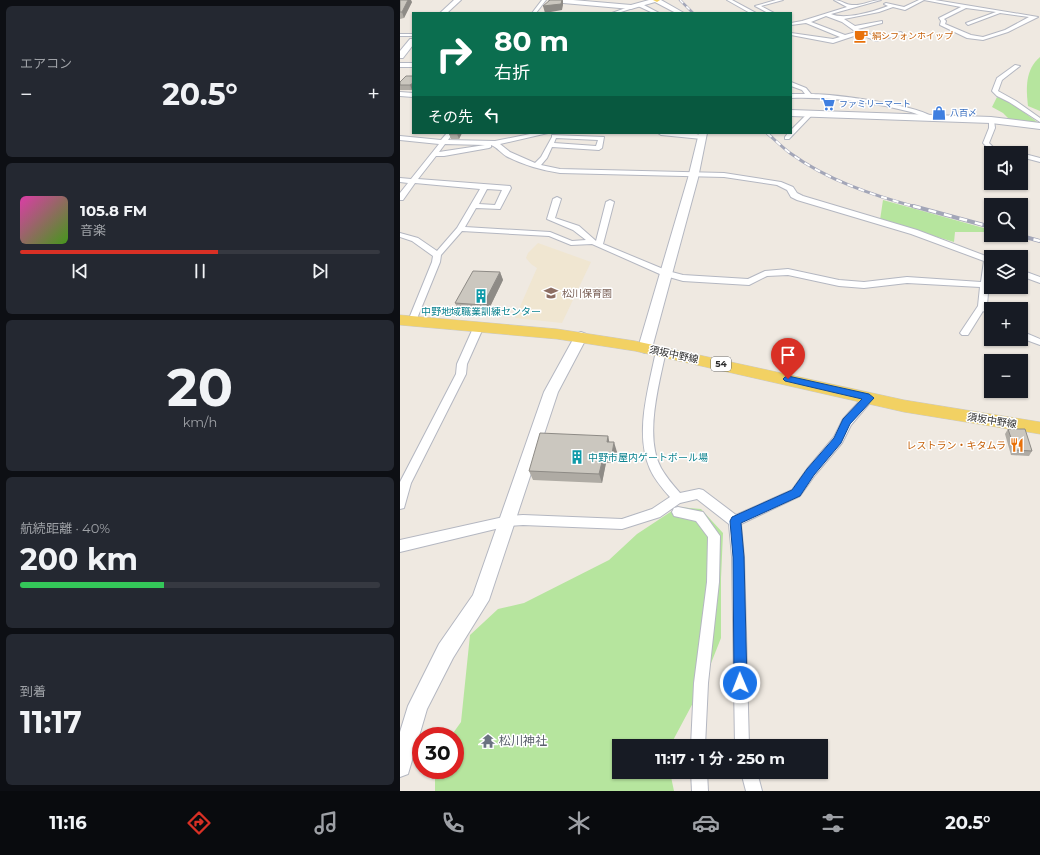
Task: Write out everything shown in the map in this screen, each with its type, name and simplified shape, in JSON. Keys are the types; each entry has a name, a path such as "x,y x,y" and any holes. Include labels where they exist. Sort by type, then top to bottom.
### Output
{"main road":[{"name":"須坂中野線","path":"406,321 479,326 581,337 661,351 912,407 1040,428"}],"street":[{"path":"444,12 458,0"},
{"path":"535,12 544,0"},
{"path":"552,0 631,7"},
{"path":"617,12 656,0 679,12"},
{"path":"729,0 752,12"},
{"path":"770,12 757,6 781,0"},
{"path":"836,0 852,7"},
{"path":"865,0 876,1 905,9 922,0"},
{"path":"926,0 1037,17"},
{"path":"792,23 805,21 876,1"},
{"path":"640,5 655,12"},
{"path":"837,18 878,11 892,6"},
{"path":"966,6 941,19 944,21 942,25 979,39 1004,32 1037,17"},
{"path":"968,24 996,14 1000,11"},
{"path":"826,14 837,18 860,32 876,39 901,33"},
{"path":"805,21 845,37"},
{"path":"854,28 880,22"},
{"path":"792,34 833,41 860,32"},
{"path":"400,35 412,35"},
{"path":"400,56 412,42"},
{"path":"400,65 412,64"},
{"path":"1017,66 999,79 995,91 997,94 1014,102 1025,112 1040,120"},
{"path":"792,84 804,90 810,96"},
{"path":"400,94 412,95"},
{"path":"792,96 810,96 884,106 926,115 931,118"},
{"path":"792,113 991,120 1040,126"},
{"path":"792,133 810,114"},
{"path":"990,146 986,143 992,128 991,120"},
{"path":"400,198 449,134"},
{"path":"434,154 479,149 540,134"},
{"path":"645,348 694,175 703,135 682,134"},
{"path":"787,138 791,134"},
{"path":"536,166 544,158 555,135 602,138 599,148 551,145"},
{"path":"400,138 443,142 495,144 504,151 536,166 560,171 724,175 780,183 790,188 794,195 800,198 914,232 984,259"},
{"path":"1028,157 1040,160"},
{"path":"400,180 507,188 497,207 474,206"},
{"path":"406,321 436,262 437,254 460,229 485,187"},
{"path":"558,199 551,219 576,228 596,243 665,273 683,278 749,282 765,274 788,272 839,283 864,285 907,280 984,285"},
{"path":"596,243 610,202"},
{"path":"460,229 550,234 571,243 596,243"},
{"path":"400,235 408,235 426,245 437,254"},
{"path":"1028,276 1040,280"},
{"path":"965,333 982,306 984,292"},
{"path":"400,504 405,483 461,374 462,364 479,326"},
{"path":"400,766 418,706 446,651 480,600 551,392 581,337"},
{"path":"1028,338 1040,342"},
{"path":"661,351 648,431 654,467 677,498"},
{"path":"735,521 796,493 810,472 838,440 846,422 869,398"},
{"path":"400,546 508,521 523,520 622,524 656,513 677,498 699,494 735,521 738,557 742,739"},
{"path":"678,512 699,516 714,536 713,582 701,683 698,739"},
{"path":"699,779 700,791"},
{"path":"751,779 754,791"}],"shaded area":[{"name":"松川保育園","path":"538,243 591,262 562,323 515,318 537,268 526,258 528,253"}],"green space":[{"path":"1040,57 1040,111 1028,106 1027,86 1029,73 1035,62"},
{"path":"997,97 1010,102 1040,124 1009,119 1003,113 992,107"},
{"path":"883,200 984,228 984,232 955,232 954,242 880,220"},
{"path":"678,507 701,509 723,533 721,638 702,686 674,739 612,739 612,779 671,779 674,791 435,791 435,779 464,779 464,727 457,727 461,722 470,635 498,609 524,603 609,560 637,534"}],"building":[{"path":"400,0 408,0 402,12 400,12"},
{"path":"550,0 562,0 561,4 543,6"},
{"path":"406,76 412,76 412,84 410,85 400,85 400,82"},
{"path":"473,271 500,272 483,305 455,303"},
{"path":"1008,429 1025,429 1032,451 1015,450"},
{"name":"中野市屋内ゲートボール場","path":"540,433 608,436 607,442 614,442 612,454 604,454 599,474 529,471"}],"railway":[{"path":"680,0 692,12"},
{"path":"768,134 781,146 804,163 835,179 867,192 916,207"},
{"path":"913,206 984,225"},
{"path":"1028,238 1040,241"}],"place":[{"name":"絹シフォンホイップ","path":"861,36"},
{"name":"ファミリーマート","path":"828,104"},
{"name":"八百〆","path":"939,113"},
{"name":"松川保育園","path":"551,293"},
{"name":"中野地域職業訓練センター","path":"481,296"},
{"name":"レストラン・キタムラ","path":"1017,445"},
{"name":"中野市屋内ゲートボール場","path":"577,457"},
{"name":"松川神社","path":"488,741"}],"route":[{"path":"740,683 738,557 735,521 796,493 810,472 838,440 846,422 869,398 788,379"}]}
